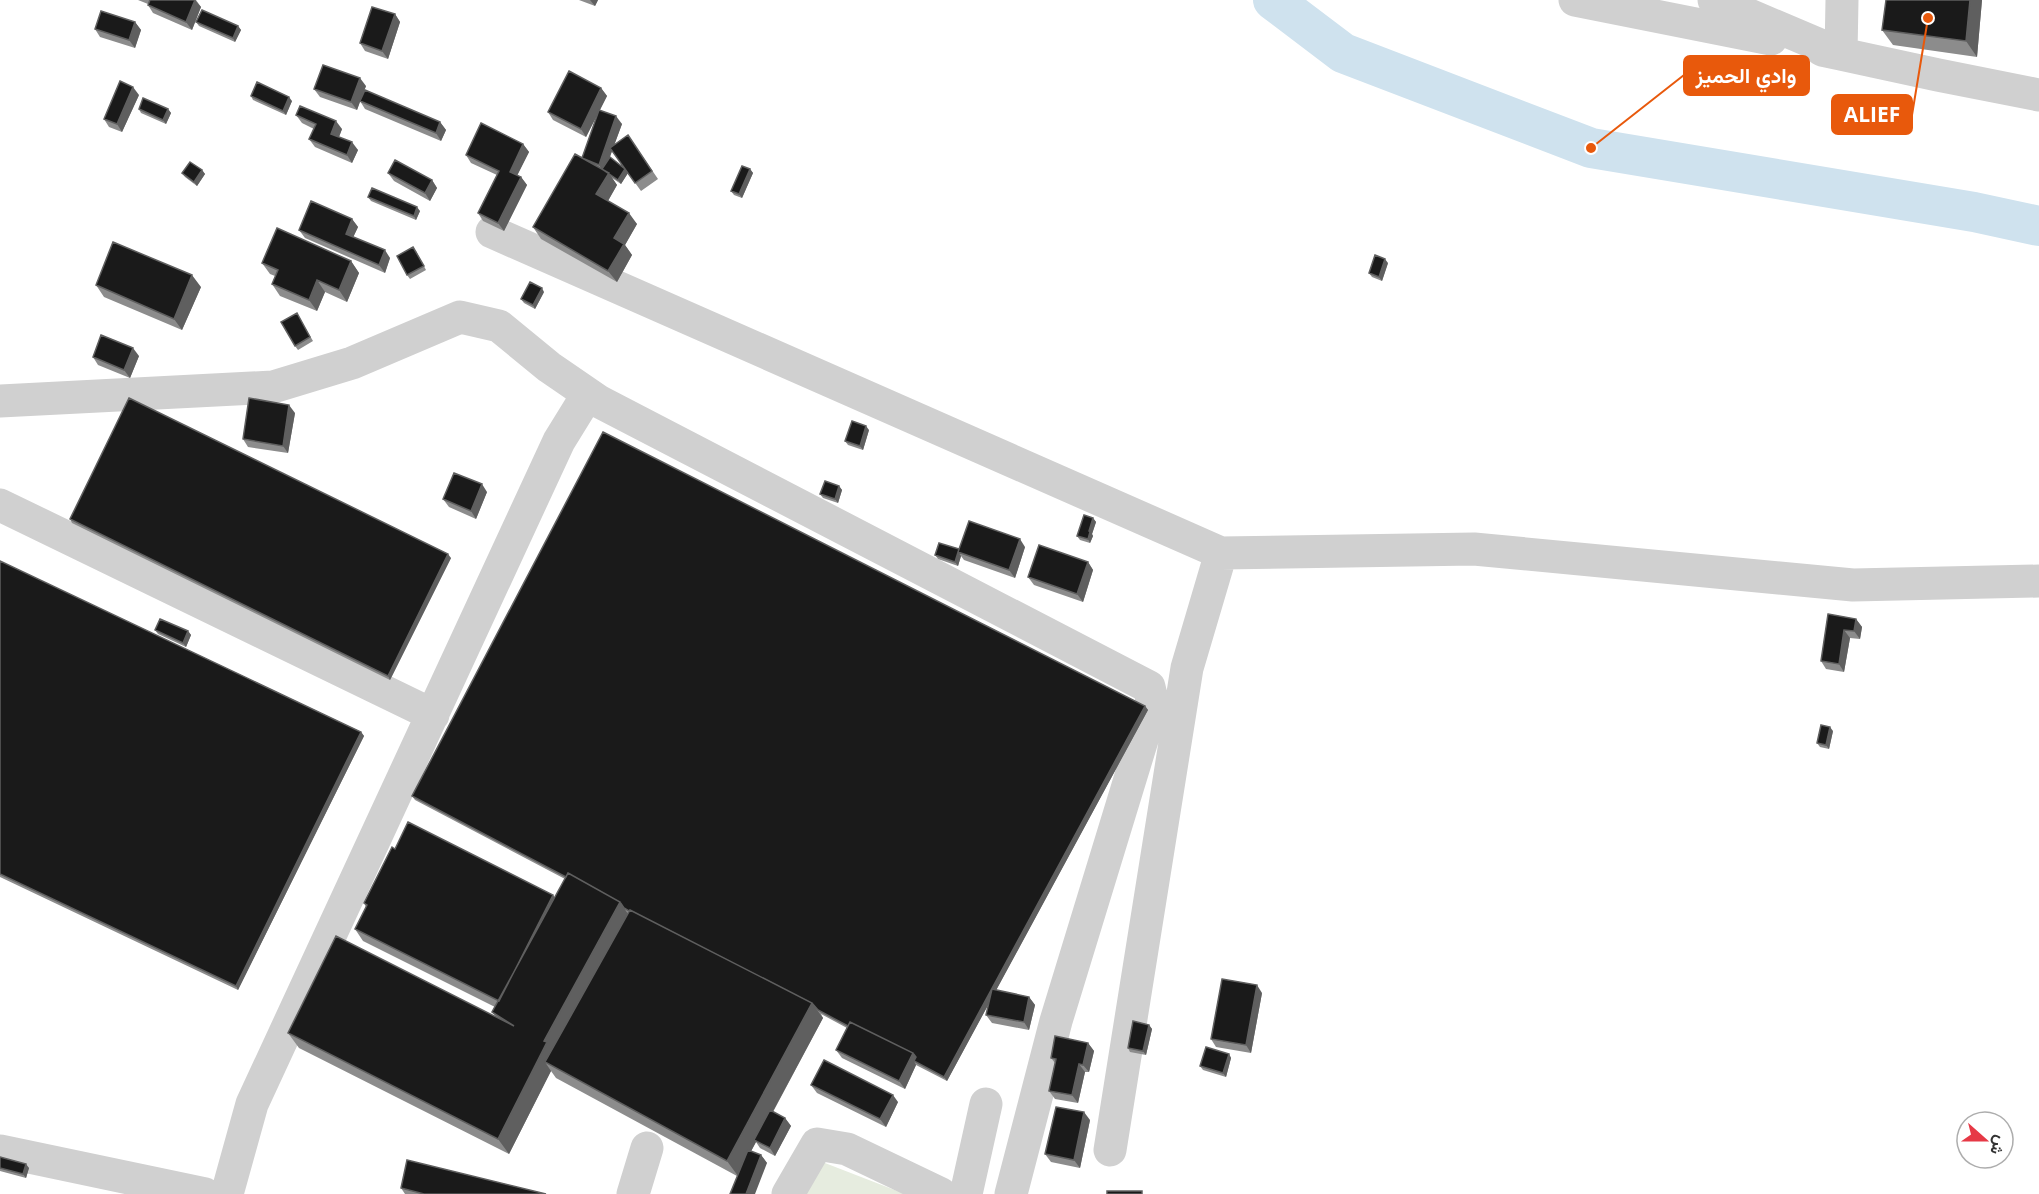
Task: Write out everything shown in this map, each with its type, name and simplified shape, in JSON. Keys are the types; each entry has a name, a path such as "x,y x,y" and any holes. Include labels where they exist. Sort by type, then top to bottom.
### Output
{"street":[{"path":"1575,0 2039,95"},
{"path":"1714,0 1841,54"},
{"path":"1841,54 1842,0"},
{"path":"492,232 1221,553 1474,549 1853,585 2039,581"},
{"path":"0,401 273,387 352,363 460,317 500,326 549,367 611,408 1149,687 1153,704 1056,1022 1011,1194"},
{"path":"227,1194 252,1104 560,441 588,394"},
{"path":"0,505 433,715"},
{"path":"1110,1150 1187,668 1221,553"},
{"path":"966,1194 986,1104"},
{"path":"788,1194 817,1144 847,1149 941,1194"},
{"path":"633,1194 647,1148"},
{"path":"0,1151 205,1194"}],"shaded area":[{"path":"825,1163 905,1194 797,1194 812,1165"}],"building":[{"path":"150,0 195,0 186,22 148,5"},
{"path":"1886,0 1970,0 1966,41 1882,30"},
{"path":"372,7 395,14 382,51 360,43"},
{"path":"202,10 238,26 233,38 196,22"},
{"path":"101,11 135,22 129,40 95,29"},
{"path":"323,65 360,78 351,102 314,89"},
{"path":"569,71 601,88 581,129 548,112"},
{"path":"120,81 133,87 117,124 104,119"},
{"path":"257,82 289,97 283,111 251,96"},
{"path":"365,90 440,122 436,133 360,101"},
{"path":"143,98 168,109 163,120 139,109"},
{"path":"300,106 336,121 331,134 352,142 347,155 309,139 316,124 296,115"},
{"path":"599,110 616,116 599,165 582,158"},
{"path":"481,123 523,144 510,172 521,177 498,223 478,213 499,171 466,155"},
{"path":"628,135 652,171 635,183 610,148"},
{"path":"575,154 609,173 596,194 629,213 614,238 624,244 608,271 533,227"},
{"path":"610,157 625,169 618,180 602,169"},
{"path":"395,160 432,180 425,193 388,173"},
{"path":"190,162 202,170 194,182 182,173"},
{"path":"742,166 750,169 739,194 731,191"},
{"path":"372,188 417,207 414,216 368,197"},
{"path":"311,201 352,219 346,234 385,250 379,265 299,230"},
{"path":"277,228 351,261 339,290 317,280 309,300 272,284 278,270 262,263"},
{"path":"113,242 192,275 174,319 96,285"},
{"path":"413,247 424,266 407,275 397,256"},
{"path":"1375,255 1385,259 1379,277 1369,273"},
{"path":"530,282 542,288 533,305 521,299"},
{"path":"297,313 310,337 295,346 281,322"},
{"path":"101,335 133,348 124,370 93,357"},
{"path":"129,398 448,554 388,676 70,519"},
{"path":"249,398 289,405 283,446 243,439"},
{"path":"852,421 866,426 860,446 845,441"},
{"path":"603,432 1145,706 944,1077 914,1061 916,1057 913,1053 850,1022 848,1026 818,1010 812,1003 629,911 620,902 568,873 566,877 412,796"},
{"path":"454,473 482,484 471,511 443,499"},
{"path":"825,481 839,486 835,499 820,494"},
{"path":"1084,515 1093,518 1088,539 1077,536"},
{"path":"969,521 1020,539 1009,570 958,552"},
{"path":"939,543 959,549 955,562 935,555"},
{"path":"1039,545 1088,562 1077,594 1028,577"},
{"path":"0,561 361,732 236,986 0,874"},
{"path":"1828,614 1856,619 1854,631 1844,630 1839,664 1821,661"},
{"path":"160,619 188,631 183,643 155,630"},
{"path":"1821,725 1830,727 1826,745 1817,743"},
{"path":"408,822 553,895 499,1001 355,929 367,905 364,903 392,847 395,849"},
{"path":"568,873 620,902 544,1041 547,1042 498,1139 288,1033 336,936 514,1026 492,1012"},
{"path":"630,910 812,1003 727,1161 545,1062"},
{"path":"1222,979 1257,985 1246,1045 1211,1039"},
{"path":"992,989 1029,997 1024,1022 986,1015"},
{"path":"1133,1021 1149,1025 1143,1051 1128,1048"},
{"path":"850,1022 913,1053 899,1081 836,1050"},
{"path":"1055,1036 1088,1043 1083,1065 1079,1064 1072,1095 1049,1091 1056,1059 1051,1058"},
{"path":"1206,1047 1229,1054 1223,1073 1200,1066"},
{"path":"824,1060 893,1095 880,1119 811,1085"},
{"path":"1056,1107 1084,1112 1074,1160 1045,1154"},
{"path":"770,1110 785,1118 770,1148 754,1140"},
{"path":"748,1150 761,1155 746,1194 730,1194"},
{"path":"0,1157 26,1164 23,1174 0,1168"},
{"path":"407,1160 546,1194 424,1194 401,1188"},
{"path":"1107,1191 1142,1191 1142,1194 1107,1194"}],"waterway":[{"path":"1273,0 1343,53 1591,148 1974,212 2039,226"}],"place":[{"name":"ALIEF","path":"1928,18"},
{"name":"وادي الحميز","path":"1591,148"}]}
